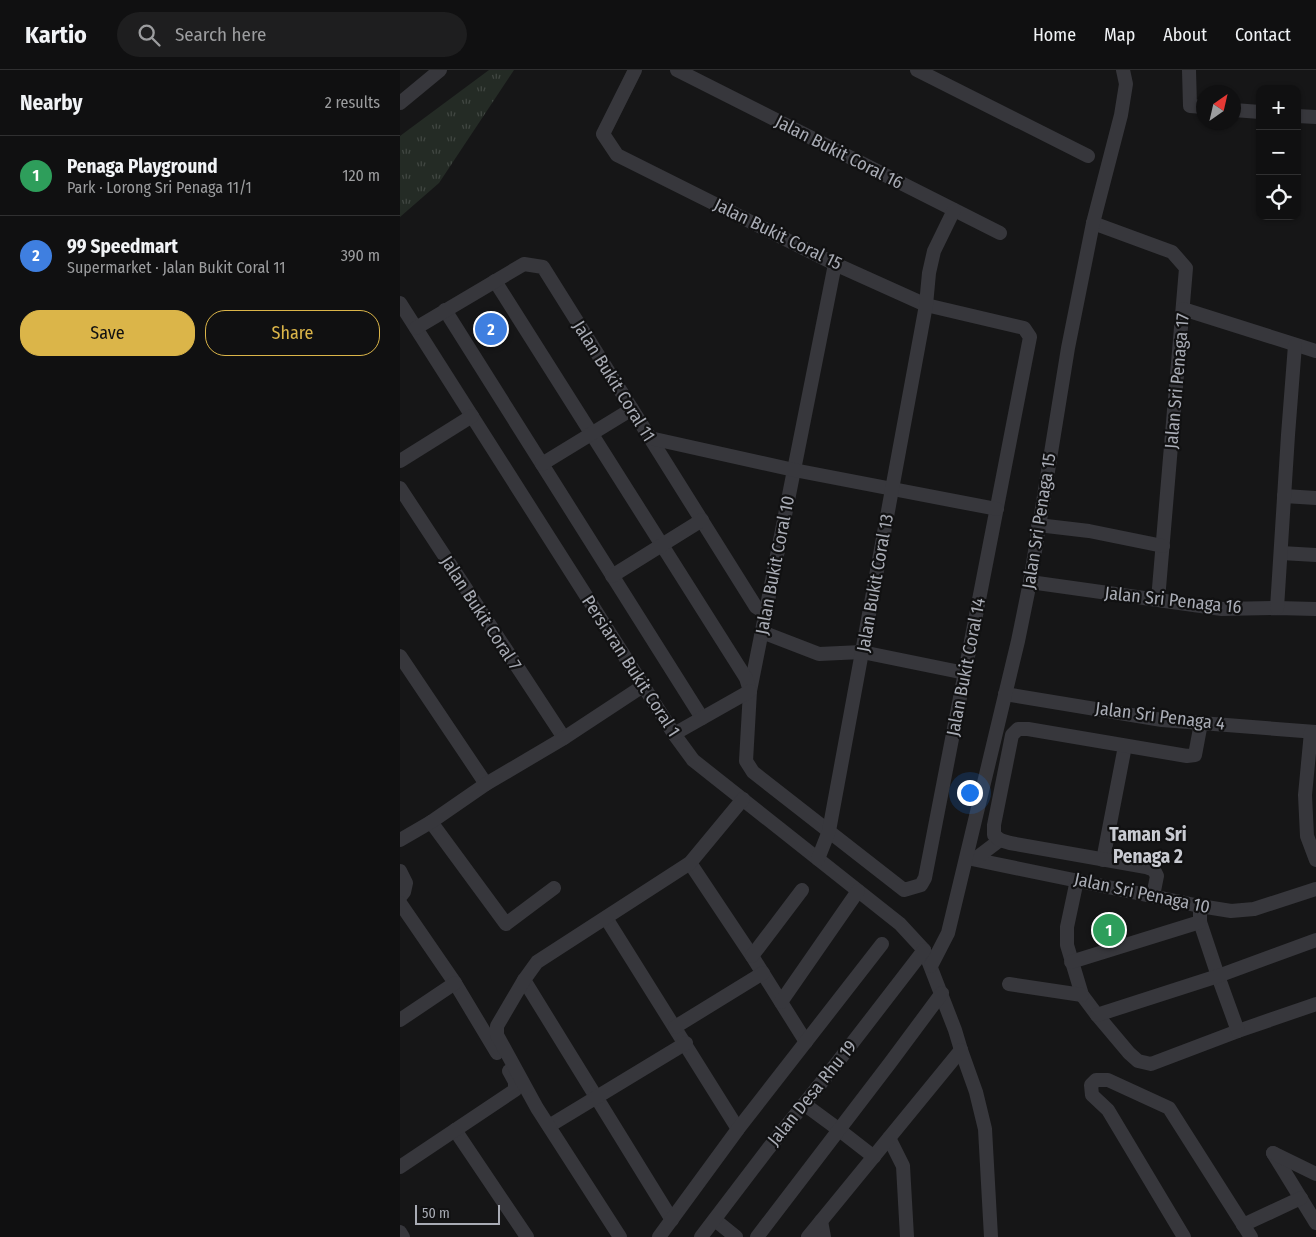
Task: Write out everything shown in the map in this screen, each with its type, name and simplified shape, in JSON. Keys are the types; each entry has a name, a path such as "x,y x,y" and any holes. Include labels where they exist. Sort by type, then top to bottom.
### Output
{"street":[{"path":"400,103 424,75 440,70"},
{"name":"Jalan Bukit Coral 15","path":"635,70 603,134 617,154 835,264 926,305 1024,328 1030,337"},
{"name":"Jalan Bukit Coral 16","path":"677,70 1000,233"},
{"path":"917,70 1088,156"},
{"name":"Jalan Sri Penaga 15","path":"932,966 948,933 971,858 1018,641 1030,582 1068,348 1093,223 1121,115 1126,84 1124,70"},
{"path":"1189,70 1196,102"},
{"path":"1241,111 1256,112"},
{"path":"1301,116 1316,117"},
{"name":"Jalan Bukit Coral 13","path":"818,859 829,831 926,305 934,251 954,210"},
{"name":"Jalan Sri Penaga 17","path":"1093,223 1172,252 1186,268 1158,600"},
{"name":"Jalan Bukit Coral 11","path":"416,328 524,264 543,267 756,607 766,614"},
{"name":"Jalan Bukit Coral 10","path":"829,831 753,772 746,762 750,690 835,264"},
{"path":"495,281 746,678 750,690 674,734"},
{"name":"Persiaran Bukit Coral 1","path":"400,303 643,686 693,760 900,924 924,950 932,966 955,1030 976,1092 986,1129 991,1237"},
{"path":"1183,309 1316,351"},
{"path":"445,310 702,718"},
{"name":"Jalan Bukit Coral 14","path":"829,831 904,890 920,885 925,878 1030,337"},
{"path":"1277,608 1295,345"},
{"path":"542,464 632,408"},
{"path":"400,461 472,416"},
{"path":"650,438 794,470 997,509"},
{"name":"Jalan Bukit Coral 7","path":"400,488 564,738"},
{"path":"1284,496 1316,498"},
{"path":"612,576 702,520"},
{"path":"1038,525 1089,531 1163,546"},
{"path":"1281,553 1316,555"},
{"name":"Jalan Sri Penaga 16","path":"1030,582 1222,609 1316,609"},
{"path":"762,632 819,654 862,652 965,673"},
{"path":"400,656 486,784"},
{"path":"400,840 431,822 486,784 564,738 643,686"},
{"name":"Jalan Sri Penaga 4","path":"1005,694 1162,720 1313,732"},
{"path":"1153,896 1157,876 1154,870 1000,840 994,835 994,825 1012,735 1018,729 1028,729 1187,756 1195,755 1200,723"},
{"path":"1313,732 1305,795 1308,836 1316,860"},
{"path":"1103,860 1125,746"},
{"path":"620,1237 537,1108 497,1035 497,1026 537,962 690,863 743,799"},
{"path":"431,822 506,924 554,888"},
{"path":"971,858 1000,840"},
{"name":"Jalan Sri Penaga 10","path":"971,858 1231,911 1254,909 1316,889"},
{"path":"690,863 806,1042"},
{"path":"400,871 406,883 404,892 400,897"},
{"path":"1078,880 1067,927 1067,945 1071,962 1082,995 1128,1053 1138,1061 1151,1064 1316,1004"},
{"path":"752,956 802,890"},
{"path":"781,1002 858,891"},
{"path":"400,903 455,984 515,1082 515,1090 400,1167"},
{"path":"1200,906 1200,922 1238,1031"},
{"path":"606,918 686,1043 738,1129"},
{"path":"1071,962 1200,922"},
{"path":"1097,1015 1218,976 1316,940"},
{"path":"659,1237 738,1129 882,944"},
{"name":"Jalan Desa Rhu 19","path":"701,1237 924,950"},
{"path":"675,1027 763,974"},
{"path":"524,980 672,1220"},
{"path":"400,1020 455,984"},
{"path":"1009,984 1082,995"},
{"path":"757,1237 942,993"},
{"path":"550,1126 686,1043"},
{"path":"808,1237 961,1050"},
{"path":"1184,1237 1108,1110 1092,1095 1090,1085 1096,1080 1108,1080 1169,1108 1251,1237"},
{"path":"804,1104 874,1157"},
{"path":"455,1130 527,1237"},
{"path":"889,1138 902,1166 907,1237"},
{"path":"1316,1174 1273,1153 1316,1223"},
{"path":"1243,1225 1300,1198"},
{"path":"715,1220 736,1237"},
{"path":"822,1221 824,1237"},
{"path":"400,1232 403,1237"}],"green space":[{"path":"489,70 514,70 439,183 400,217 400,136"},
{"path":"1100,922 1119,923 1119,938 1100,943"}],"place":[{"name":"99 Speedmart","path":"491,329"},
{"name":"Penaga Playground","path":"1109,930"}],"district":[{"name":"Taman Sri Penaga 2","path":"1148,845"}]}
